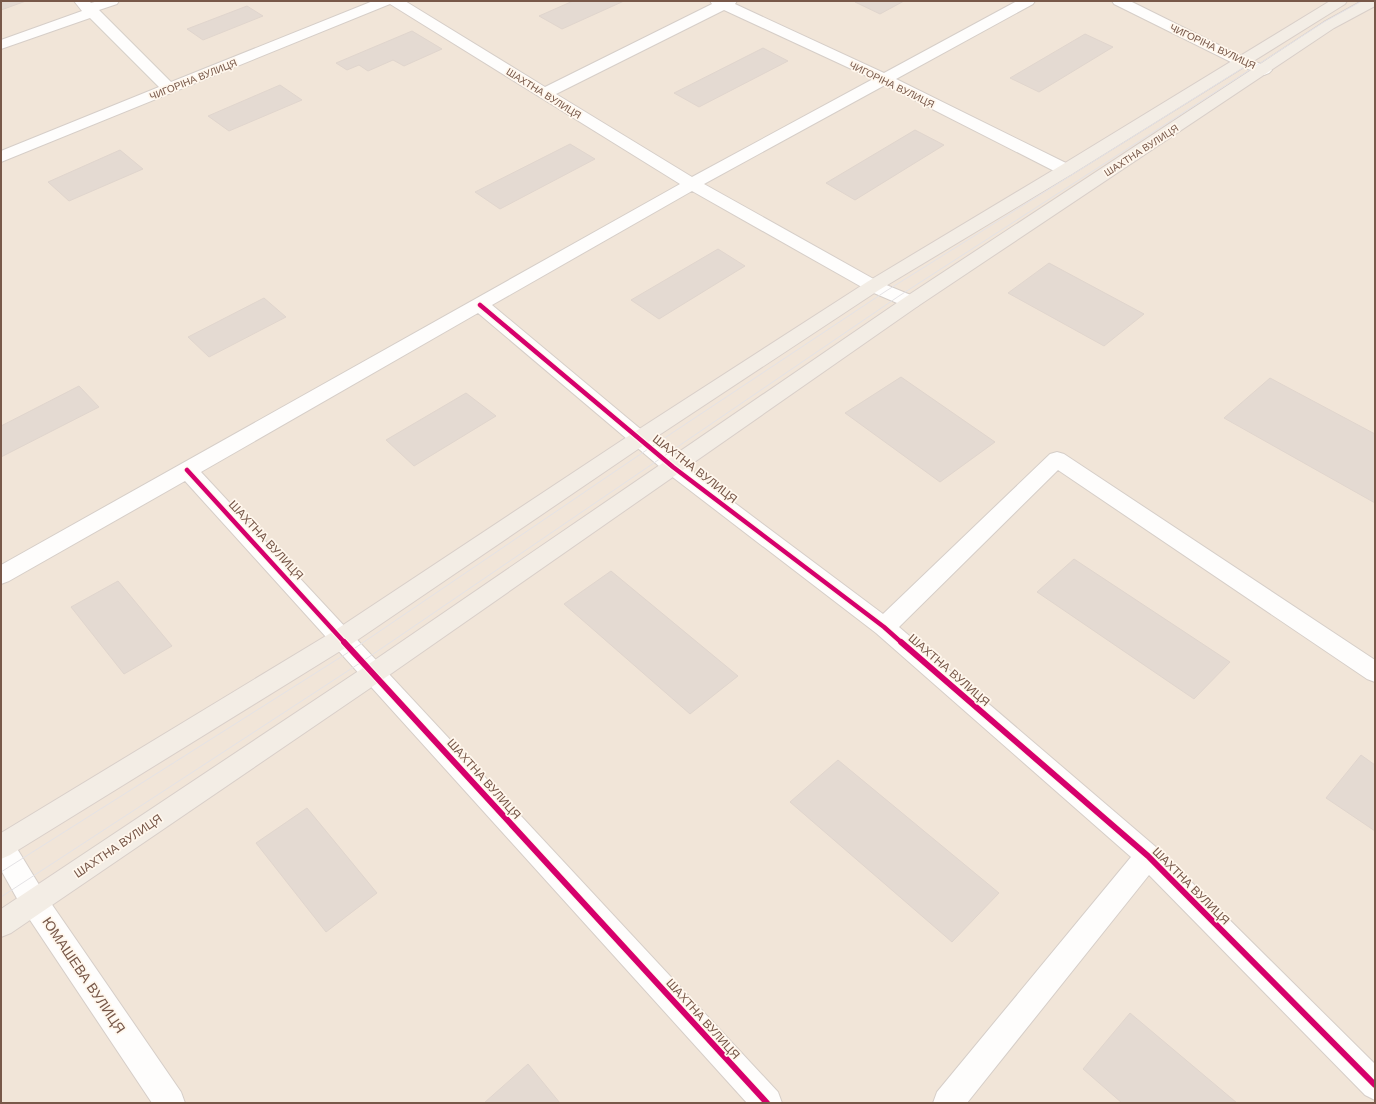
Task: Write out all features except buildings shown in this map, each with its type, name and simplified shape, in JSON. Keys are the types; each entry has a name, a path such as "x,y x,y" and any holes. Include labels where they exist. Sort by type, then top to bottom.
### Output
{"main road":[{"name":"ШАХТНА ВУЛИЦЯ","path":"1,846 342,638 640,438 873,286 1066,170 1340,1"},
{"name":"ШАХТНА ВУЛИЦЯ","path":"1,924 374,673 911,302 1264,70 1329,25 1373,1"}],"street":[{"path":"1,45 87,7 112,1"},
{"name":"ЧИГОРІНА ВУЛИЦЯ","path":"1,157 385,1"},
{"name":"ШАХТНА ВУЛИЦЯ","path":"395,1 692,184 873,286 911,302"},
{"path":"1,575 692,184 1028,1"},
{"name":"ЧИГОРІНА ВУЛИЦЯ","path":"1119,1 1242,62 1264,70"},
{"path":"545,93 723,2"},
{"name":"ЧИГОРІНА ВУЛИЦЯ","path":"723,2 884,79 1066,170"},
{"path":"87,7 169,89"},
{"name":"ШАХТНА ВУЛИЦЯ","path":"480,305 673,466 884,627 1148,856 1375,1085"},
{"path":"884,627 1057,459 1375,672"},
{"name":"ШАХТНА ВУЛИЦЯ","path":"187,470 767,1103"},
{"name":"ЮМАШЕВА ВУЛИЦЯ","path":"1,846 34,902 170,1103"},
{"path":"948,1103 1148,856"}],"shaded area":[{"path":"1,1 1375,1 1375,1103 1,1103"}],"tram line":[{"path":"1,897 363,661 899,296 1324,22 1362,1"},
{"path":"1,872 352,650 651,447 886,291 1254,61"}],"cycle path":[{"path":"480,305 673,467 884,627 1148,856 1375,1085"},
{"path":"187,470 767,1103"}]}
